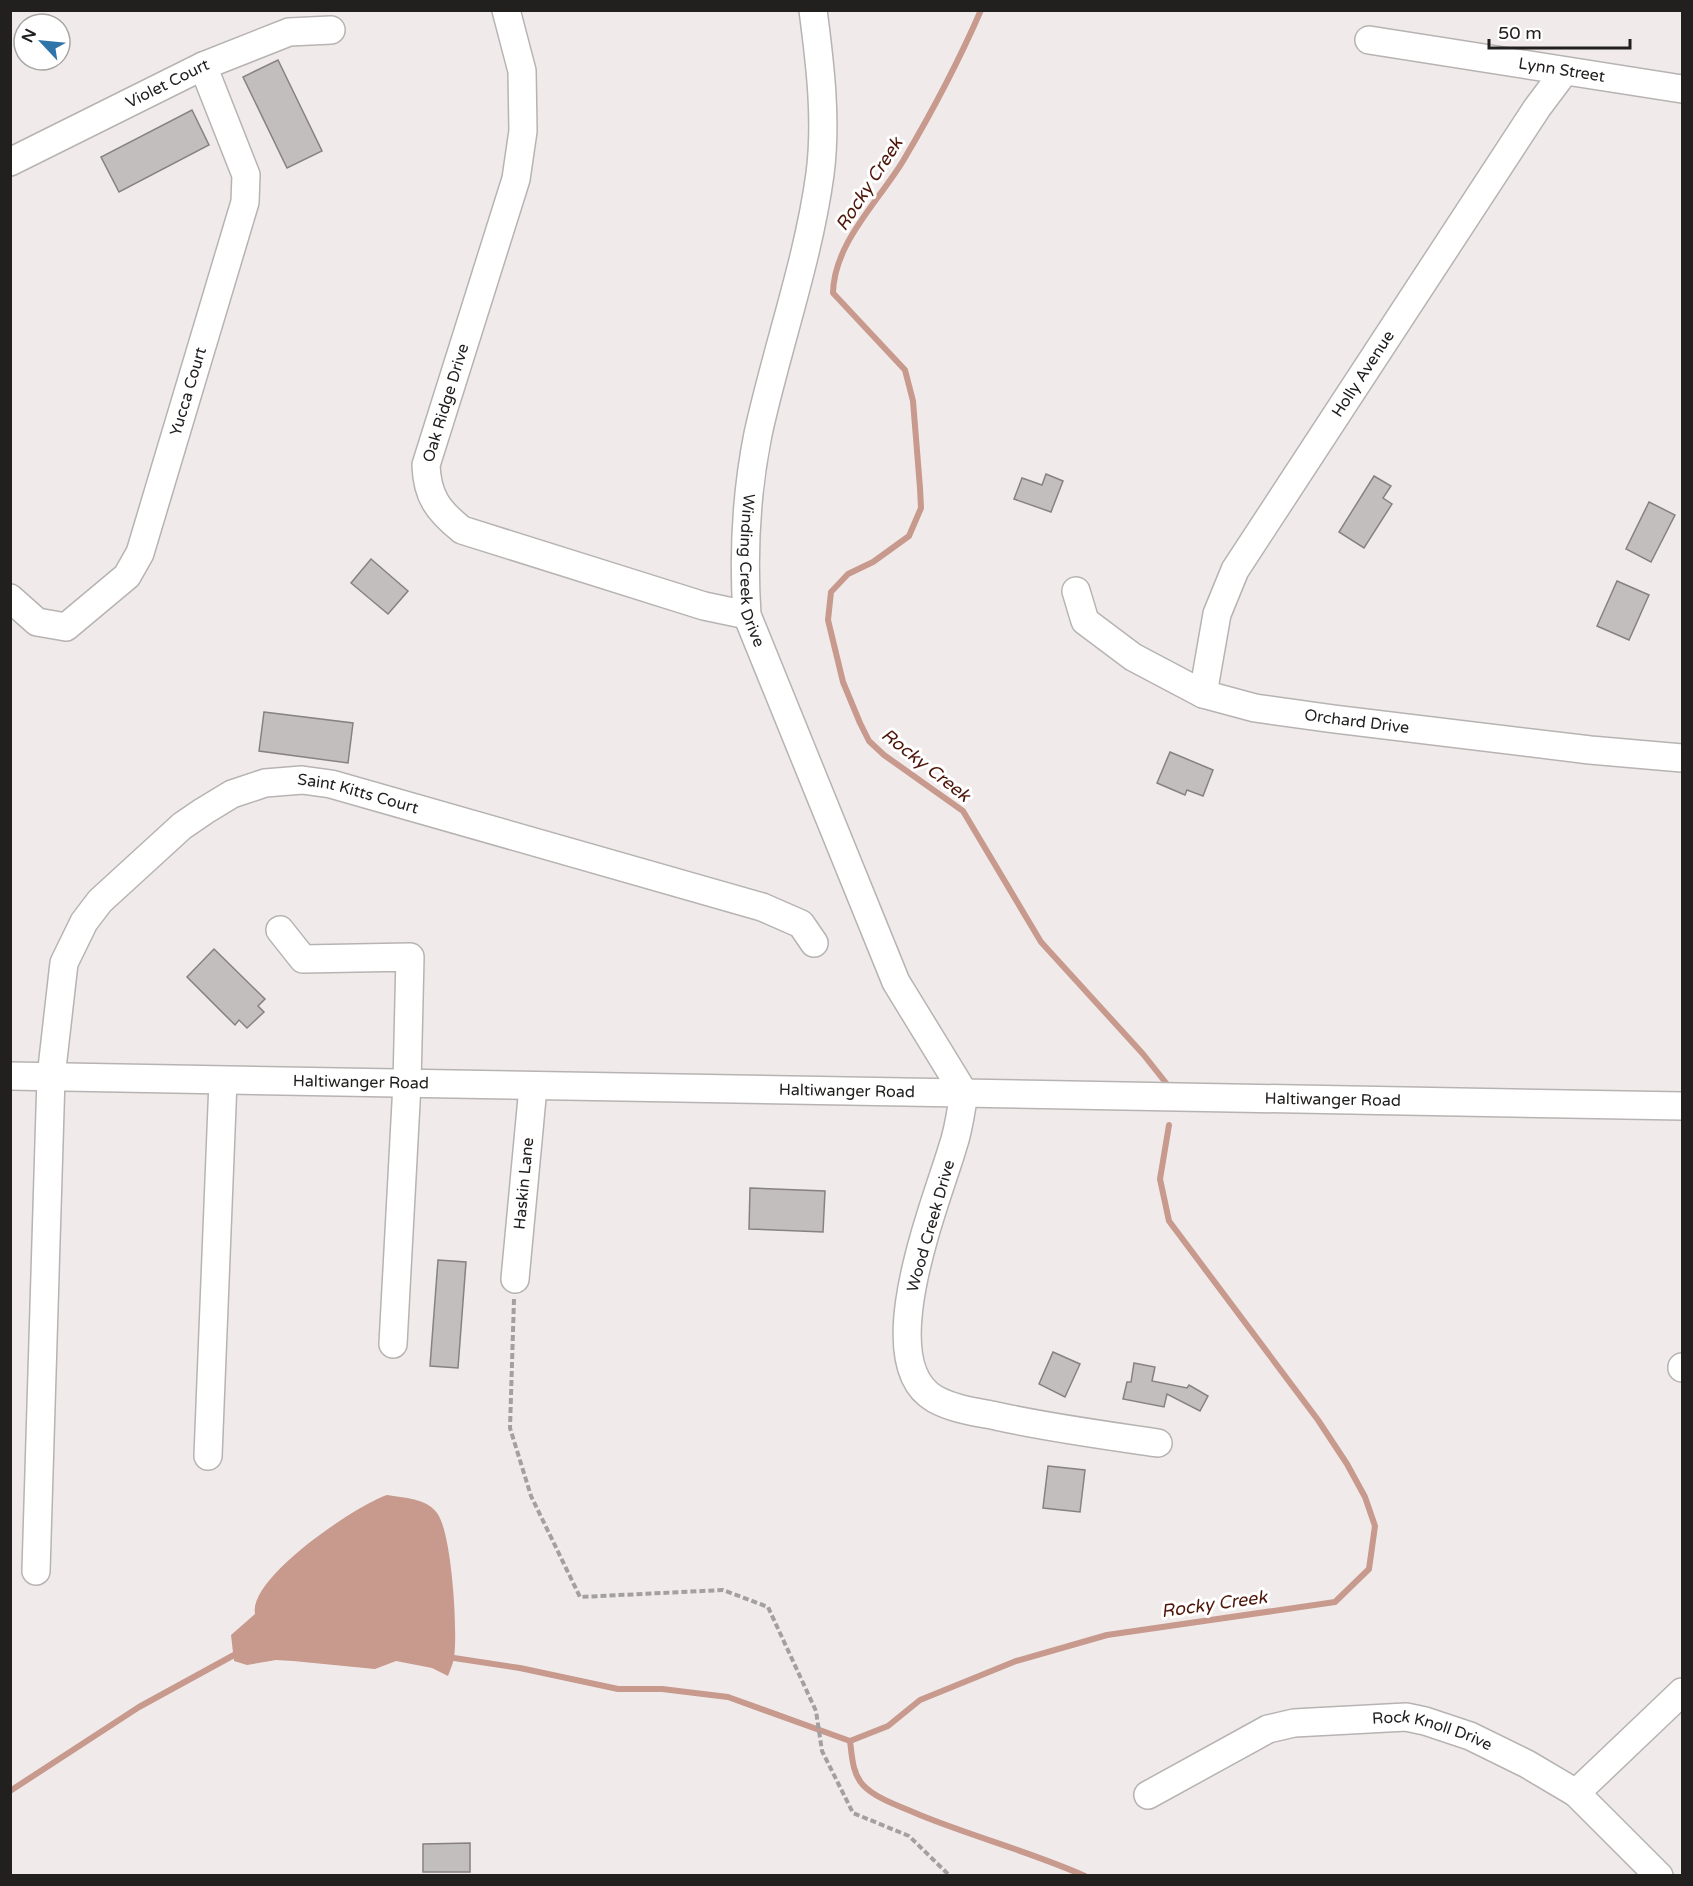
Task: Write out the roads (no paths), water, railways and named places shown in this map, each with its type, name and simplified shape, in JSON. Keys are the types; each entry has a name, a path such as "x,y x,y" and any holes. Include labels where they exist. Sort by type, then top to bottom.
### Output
{"street":[{"name":"Oak Ridge Drive","path":"506,10 522,71 523,131 516,179 426,465 426,486 443,515 462,530 693,603 747,615"},
{"name":"Winding Creek Drive","path":"813,10 822,101 820,171 798,284 756,446 748,492 743,562 747,615 896,982 964,1093"},
{"name":"Violet Court","path":"10,162 203,66 289,32 331,30"},
{"name":"Lynn Street","path":"1369,40 1683,89"},
{"name":"Yucca Court","path":"10,598 37,622 66,627 127,576 140,553 245,202 246,175 203,66"},
{"name":"Holly Avenue","path":"1203,693 1217,614 1235,570 1371,358 1537,108 1564,72"},
{"name":"Orchard Drive","path":"1076,591 1085,621 1133,657 1203,693 1255,708 1590,750 1683,758"},
{"name":"Saint Kitts Court","path":"36,1571 51,1077 64,963 84,922 120,881 182,826 232,794 265,783 302,780 363,791 762,907 801,924 814,943"},
{"path":"280,930 303,958 410,957 407,1084 393,1344"},
{"name":"Haltiwanger Road","path":"10,1076 1683,1106"},
{"path":"208,1456 223,1081"},
{"name":"Haskin Lane","path":"515,1279 533,1087"},
{"name":"Wood Creek Drive","path":"964,1093 954,1143 922,1245 909,1304 907,1349 910,1368 923,1390 951,1405 1034,1425 1158,1443"},
{"path":"1576,1793 1683,1692"},
{"name":"Rock Knoll Drive","path":"1148,1795 1268,1729 1294,1723 1388,1716 1425,1720 1470,1736 1527,1764 1576,1793 1659,1875"}],"waterway":[{"name":"Rocky Creek","path":"981,10 924,124 903,161 849,240 835,275 833,293 905,370 913,401 921,508 909,536 873,562 848,574 831,592 828,620 843,682 869,741 884,755 963,811 1041,942 1143,1054 1170,1088"},
{"name":"Rocky Creek","path":"850,1741 888,1726 920,1700 1016,1661 1107,1635 1335,1602 1369,1569 1375,1526 1365,1497 1347,1464 1318,1420 1169,1221 1160,1179 1169,1125"},
{"path":"10,1791 139,1707 234,1655"},
{"path":"454,1658 520,1668 618,1689 662,1689 728,1697 850,1741"},
{"name":"Rocky Creek","path":"850,1741 853,1764 859,1780 868,1790 882,1799 940,1823 1044,1859 1085,1876"}]}
